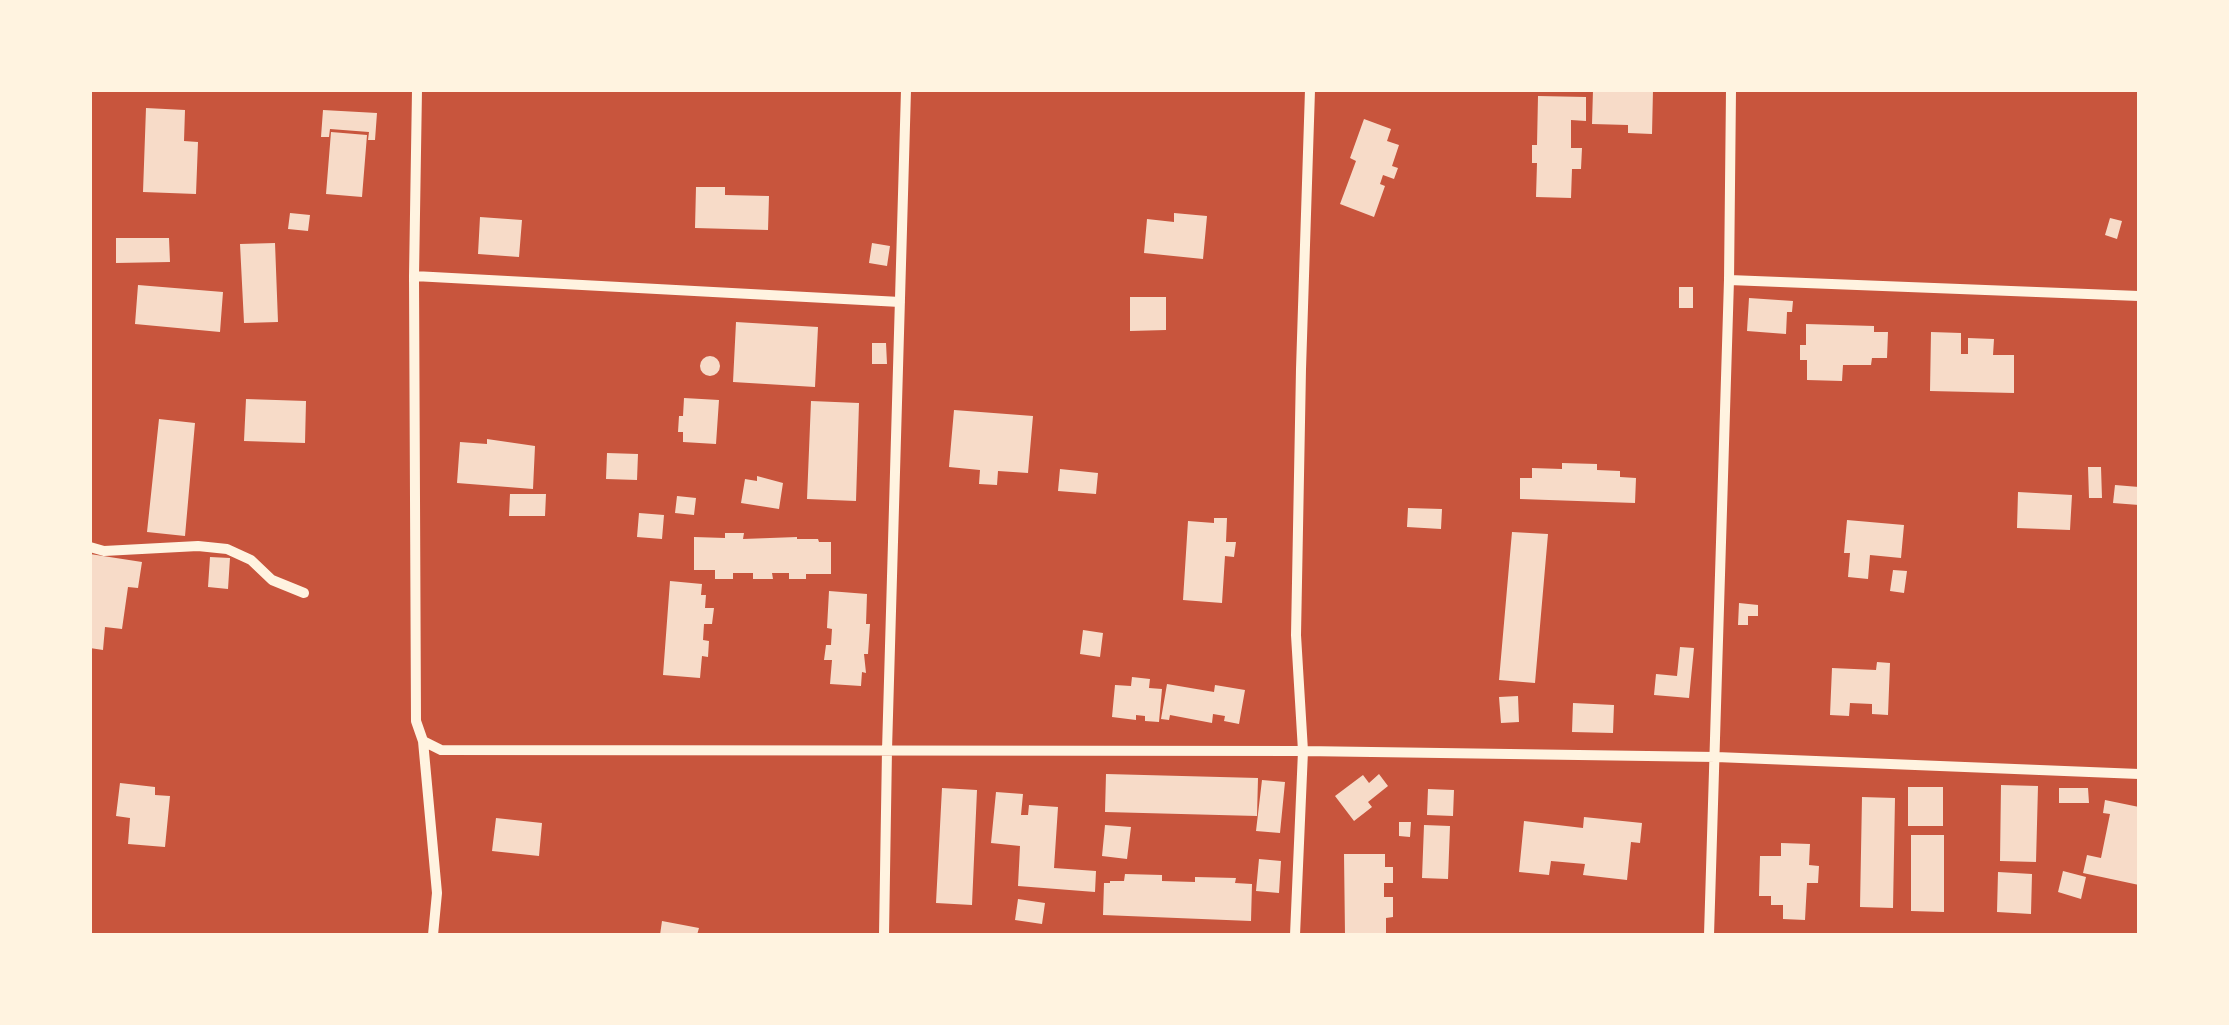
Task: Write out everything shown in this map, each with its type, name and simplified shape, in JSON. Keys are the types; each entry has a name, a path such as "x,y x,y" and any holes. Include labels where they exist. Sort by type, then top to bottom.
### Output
{"street":[{"path":"417,90 416,721 423,741 438,893 432,935"},
{"path":"884,935 906,90"},
{"path":"1295,935 1303,751 1296,635 1310,90"},
{"path":"1709,935 1731,90"},
{"path":"414,276 900,302"},
{"path":"1728,280 2139,296"},
{"path":"90,547 104,551 198,546 228,549 251,560 272,580 304,592"},
{"path":"423,741 440,750 1303,751 1716,758 2139,774"}],"building":[{"path":"1593,90 1653,90 1652,134 1628,133 1628,125 1592,124"},
{"path":"1538,96 1586,97 1586,121 1571,120 1571,148 1582,148 1581,169 1572,169 1571,198 1536,197 1537,163 1532,163 1532,145 1537,145"},
{"path":"146,108 185,110 184,141 198,142 196,194 143,192"},
{"path":"323,110 377,113 375,140 368,140 369,132 330,129 329,137 321,137"},
{"path":"1364,119 1391,129 1387,141 1399,145 1392,166 1398,168 1394,179 1383,175 1380,184 1385,186 1374,217 1340,204 1356,161 1350,158"},
{"path":"331,132 367,135 362,197 326,194"},
{"path":"696,187 725,187 725,195 769,196 768,230 695,228"},
{"path":"290,213 310,215 308,231 288,229"},
{"path":"1174,213 1207,216 1203,259 1144,253 1147,219 1174,222"},
{"path":"480,217 522,220 519,257 478,254"},
{"path":"2110,218 2122,221 2117,239 2105,235"},
{"path":"116,238 169,238 170,262 116,263"},
{"path":"275,243 278,322 244,323 240,244"},
{"path":"872,243 890,246 887,266 869,263"},
{"path":"138,285 223,292 220,332 135,324"},
{"path":"1679,287 1693,287 1693,308 1679,308"},
{"path":"1130,297 1166,297 1166,330 1130,331"},
{"path":"1749,298 1793,301 1792,312 1787,312 1786,334 1747,331"},
{"path":"736,322 818,327 815,387 733,382"},
{"path":"1806,324 1874,326 1874,332 1888,332 1887,358 1872,358 1871,365 1843,365 1842,381 1807,380 1807,360 1800,360 1800,345 1806,345"},
{"path":"1931,332 1961,333 1961,354 1968,354 1968,338 1994,339 1993,355 2014,355 2014,393 1930,391"},
{"path":"872,343 886,343 887,364 872,364"},
{"path":"710,356 720,366 710,376 700,366"},
{"path":"684,398 719,400 716,444 683,442 683,432 678,432"},
{"path":"246,399 306,401 305,443 244,441"},
{"path":"811,401 859,403 856,501 807,499"},
{"path":"954,410 1033,416 1028,473 998,471 997,485 979,484 980,470 949,467"},
{"path":"159,419 195,423 185,536 147,532"},
{"path":"487,439 535,446 533,489 457,483 460,442 487,444"},
{"path":"607,453 638,454 637,480 606,479"},
{"path":"1562,463 1597,464 1597,470 1620,471 1620,477 1636,478 1635,503 1520,499 1520,478 1532,478 1532,468 1562,469"},
{"path":"2088,467 2101,467 2102,498 2089,498"},
{"path":"1060,469 1098,473 1096,494 1058,491"},
{"path":"757,476 783,483 779,509 741,503 745,479 757,481"},
{"path":"2115,485 2139,487 2139,505 2113,503"},
{"path":"2018,492 2072,495 2070,530 2017,528"},
{"path":"510,494 546,494 545,516 509,516"},
{"path":"677,496 696,498 694,515 675,513"},
{"path":"1408,508 1442,509 1441,529 1407,527"},
{"path":"639,513 664,515 662,539 637,537"},
{"path":"1214,518 1227,518 1226,542 1236,542 1234,557 1225,556 1222,603 1183,600 1188,521 1214,523"},
{"path":"1847,520 1904,525 1901,558 1870,555 1868,579 1848,577 1850,553 1844,553"},
{"path":"1512,532 1548,534 1535,683 1499,680"},
{"path":"725,533 744,533 743,539 797,537 831,542 831,574 789,579 789,573 772,573 773,579 753,579 753,573 733,573 733,579 715,579 715,570 694,570 694,537 725,538"},
{"path":"90,554 142,562 138,588 128,587 122,629 105,627 103,650 90,648"},
{"path":"210,557 230,558 228,589 208,587"},
{"path":"1893,570 1907,571 1904,593 1890,591"},
{"path":"670,581 702,584 705,608 714,608 712,624 704,624 708,657 702,656 700,678 663,675"},
{"path":"829,591 867,594 866,624 870,624 868,654 864,654 866,673 862,672 861,686 830,684 832,660 824,660 826,645 831,645 832,629 827,628"},
{"path":"1739,603 1758,605 1758,616 1748,616 1748,625 1738,625"},
{"path":"1083,630 1103,633 1100,657 1080,654"},
{"path":"1680,647 1694,648 1689,698 1654,695 1656,674 1677,676"},
{"path":"1877,662 1890,663 1888,715 1872,714 1872,704 1850,703 1849,716 1830,715 1832,668 1876,670"},
{"path":"1132,677 1150,679 1149,688 1162,689 1159,722 1145,721 1145,716 1136,715 1136,720 1112,717 1115,685 1131,686"},
{"path":"1167,684 1214,692 1215,685 1245,690 1239,724 1213,714 1212,723 1170,715 1169,720 1161,719"},
{"path":"1518,696 1519,722 1501,723 1499,697"},
{"path":"1573,703 1614,705 1613,733 1572,732"},
{"path":"1106,774 1258,778 1257,816 1105,812"},
{"path":"1379,774 1388,786 1368,802 1372,807 1354,821 1335,796 1363,775 1369,783"},
{"path":"1262,780 1285,782 1280,833 1256,831"},
{"path":"120,783 155,787 155,795 170,796 165,847 128,844 130,818 116,816"},
{"path":"2001,785 2038,786 2036,862 2000,861"},
{"path":"1908,787 1943,787 1943,826 1908,826"},
{"path":"942,788 977,790 972,905 936,903"},
{"path":"2059,788 2088,788 2089,803 2059,803"},
{"path":"1428,789 1454,790 1453,816 1427,815"},
{"path":"996,792 1023,794 1021,815 1028,815 1029,805 1058,807 1054,868 1096,871 1095,892 1018,886 1020,846 991,843"},
{"path":"1862,797 1895,798 1893,908 1860,907"},
{"path":"2105,800 2139,807 2139,885 2083,873 2087,855 2101,858 2110,814 2103,813"},
{"path":"1584,817 1642,823 1640,843 1631,842 1627,880 1583,875 1585,864 1551,861 1549,875 1519,872 1524,821 1583,828"},
{"path":"496,818 542,823 539,856 492,851"},
{"path":"1399,822 1411,822 1410,837 1399,836"},
{"path":"1105,825 1131,827 1127,859 1102,856"},
{"path":"1424,825 1450,826 1448,879 1422,878"},
{"path":"1911,835 1944,835 1944,912 1911,911"},
{"path":"1781,843 1810,844 1809,865 1819,866 1818,883 1807,883 1805,920 1783,919 1783,905 1771,905 1771,896 1759,896 1760,856 1781,856"},
{"path":"1344,854 1385,854 1385,867 1393,867 1393,883 1384,883 1384,897 1393,897 1393,917 1386,918 1386,935 1345,935"},
{"path":"1259,859 1281,861 1279,893 1256,891"},
{"path":"2063,871 2086,877 2081,899 2058,892"},
{"path":"1998,872 2032,874 2031,914 1997,912"},
{"path":"1125,874 1162,875 1162,881 1236,878 1235,883 1252,884 1251,921 1103,915 1104,883 1124,881"},
{"path":"1018,899 1045,903 1042,924 1015,920"},
{"path":"662,921 699,928 697,935 660,935"}]}
